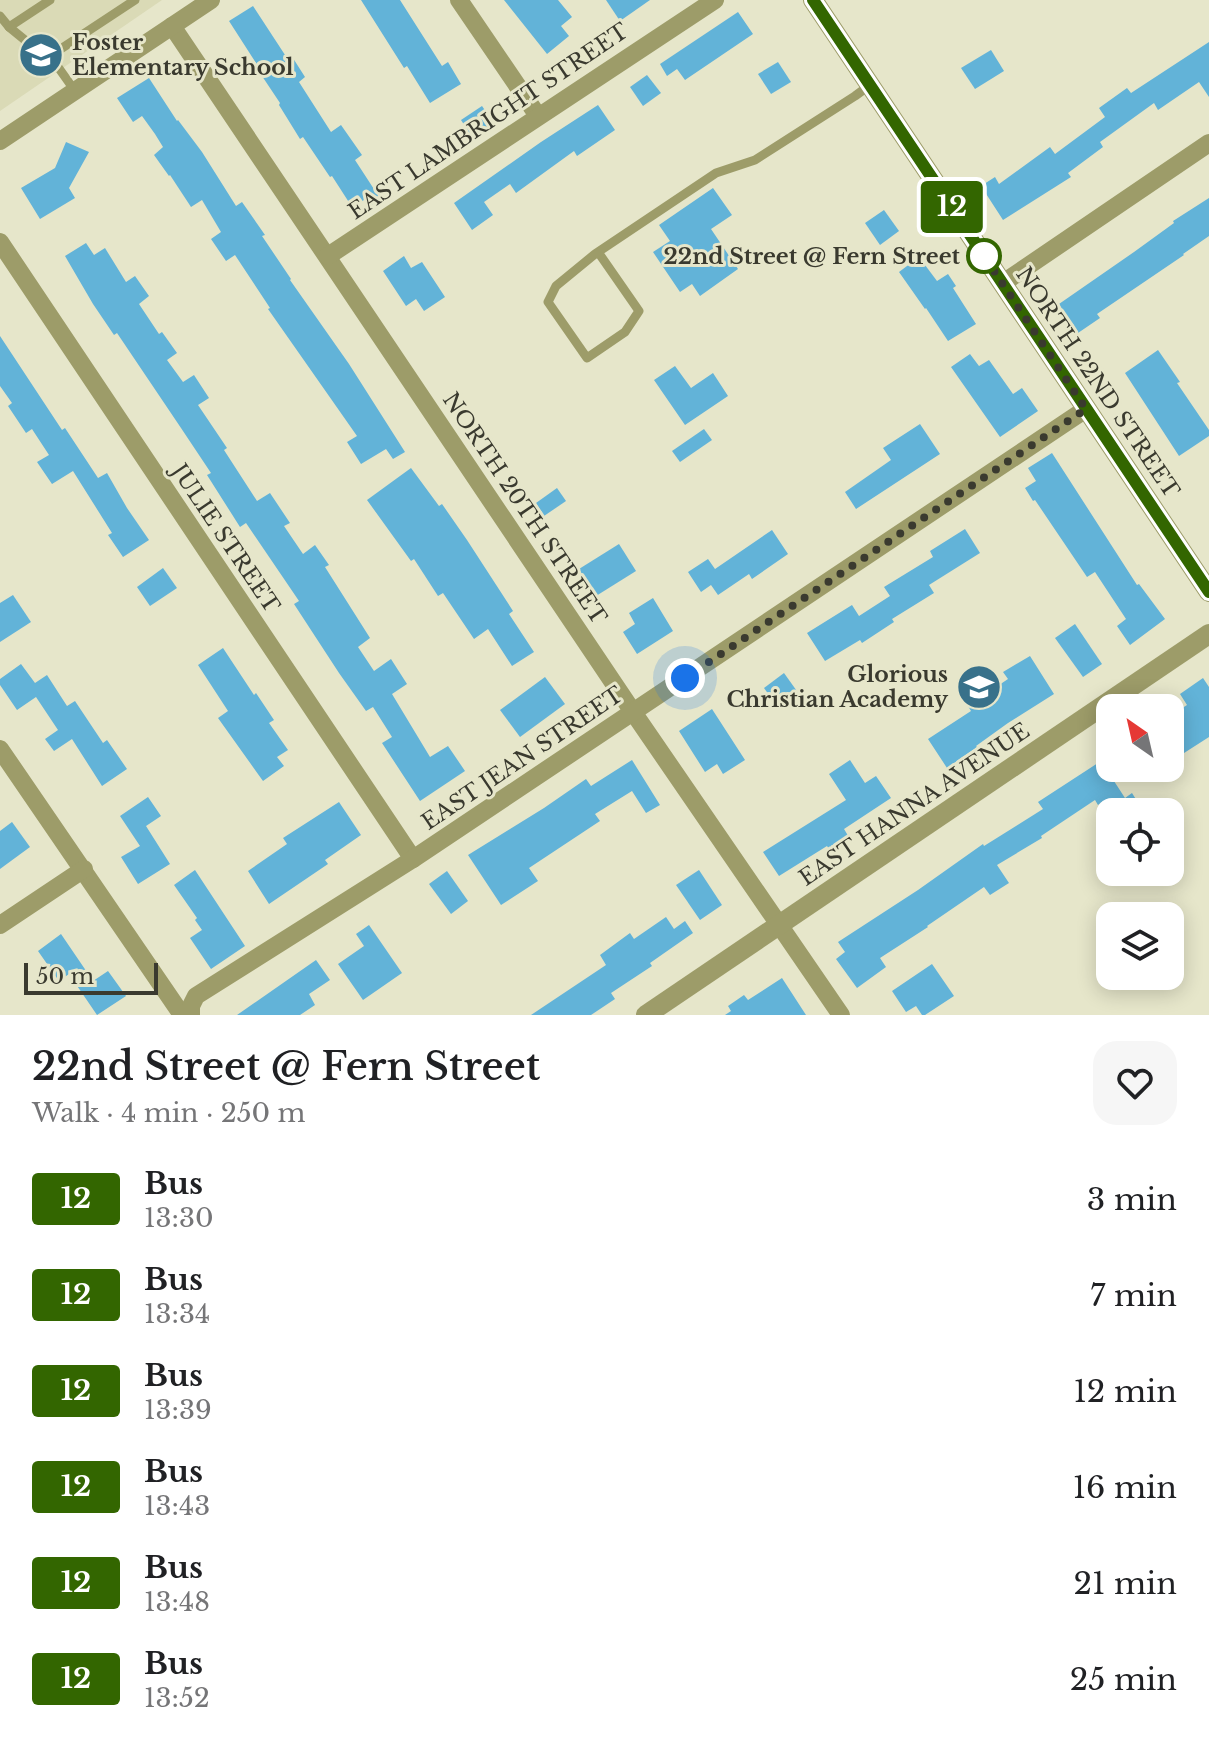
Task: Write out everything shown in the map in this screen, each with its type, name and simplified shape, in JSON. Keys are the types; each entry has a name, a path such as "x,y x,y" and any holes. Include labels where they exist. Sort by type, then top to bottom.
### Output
{"street":[{"path":"0,141 211,0"},
{"path":"459,0 538,116"},
{"name":"EAST LAMBRIGHT STREET","path":"328,256 715,0"},
{"name":"NORTH 22ND STREET","path":"813,0 1209,592"},
{"name":"NORTH 20TH STREET","path":"172,26 633,712 841,1015"},
{"path":"1003,283 1209,143"},
{"name":"JULIE STREET","path":"0,242 413,859"},
{"name":"EAST JEAN STREET","path":"191,1015 196,996 413,859 1086,409"},
{"name":"EAST HANNA AVENUE","path":"646,1015 1209,634"},
{"path":"0,749 182,1015"},
{"path":"0,925 84,869"}],"lane":[{"path":"9,27 50,0"},
{"path":"47,58 135,0"},
{"path":"0,16 58,67 75,91"},
{"path":"598,252 639,311 625,332 587,358 548,302 556,286 598,252 716,173 755,160 870,85"}],"shaded area":[{"name":"Foster Elementary School","path":"0,0 162,0 0,111"}],"building":[{"path":"361,0 400,0 442,66 448,62 461,84 430,103"},
{"path":"504,0 558,0 572,17 561,26 569,36 547,54"},
{"path":"606,0 650,0 620,21"},
{"path":"253,6 287,58 291,55 305,77 299,82 331,132 341,125 362,155 355,160 383,203 371,211 364,200 352,207 303,137 300,139 229,21"},
{"path":"738,12 753,34 685,80 677,69 667,76 660,64"},
{"path":"1209,42 1209,97 1199,82 1158,110 1154,103 1100,142 1103,147 1068,173 1071,177 1003,220 981,186 995,177 999,184 1050,147 1055,154 1105,117 1099,108 1127,88 1131,93"},
{"path":"991,50 1004,71 975,89 961,68"},
{"path":"778,62 791,82 771,94 758,74"},
{"path":"647,75 661,93 643,106 630,87"},
{"path":"149,78 236,206 242,202 265,235 262,236 290,280 405,452 393,459 386,449 361,464 347,442 357,436 268,309 235,255 226,261 211,239 221,232 202,200 191,207 154,155 163,147 155,134 142,116 133,122 117,98"},
{"path":"598,105 615,130 577,156 574,151 516,193 510,184 484,202 493,215 472,230 454,203"},
{"path":"482,106 496,126 474,140 461,120"},
{"path":"66,142 89,152 69,188 75,198 40,219 21,188 55,168"},
{"path":"713,188 732,215 711,229 738,269 700,296 692,284 680,292 653,252 670,241 659,225"},
{"path":"1209,198 1209,236 1097,314 1100,318 1078,333 1059,304"},
{"path":"884,210 899,231 880,245 865,223"},
{"path":"86,243 94,255 105,248 126,282 135,276 149,296 139,304 159,334 162,332 177,353 167,360 183,382 194,375 209,398 198,405 257,501 270,493 290,523 284,526 303,554 315,545 329,565 325,567 370,638 358,647 374,671 391,659 407,684 392,694 430,757 448,746 465,771 420,801 382,743 392,737 373,707 366,711 339,673 294,604 299,601 246,523 240,527 207,475 211,473 117,333 114,335 93,304 65,256"},
{"path":"404,256 411,268 422,262 445,297 424,311 416,299 406,306 383,271"},
{"path":"919,257 937,281 948,274 956,286 953,288 976,324 948,341 899,272"},
{"path":"0,336 98,478 107,473 149,540 123,557 108,535 112,533 73,471 52,484 37,462 49,455 32,429 26,433 8,406 12,403 0,386"},
{"path":"1158,350 1209,430 1209,436 1179,456 1125,373"},
{"path":"970,354 979,366 989,360 1013,394 1022,388 1038,411 1000,437 951,367"},
{"path":"675,366 691,388 713,373 728,396 685,425 654,380"},
{"path":"920,424 940,454 856,509 845,492 891,460 883,448"},
{"path":"704,429 712,440 680,462 672,451"},
{"path":"1052,453 1137,585 1165,619 1130,645 1117,626 1126,619 1095,572 1087,577 1025,488 1036,481 1028,468"},
{"path":"411,468 467,540 513,611 509,614 534,652 512,666 488,629 474,639 443,593 438,596 414,559 411,561 367,500"},
{"path":"557,488 566,501 544,516 536,503"},
{"path":"965,529 980,553 929,585 934,593 892,619 894,622 862,643 860,640 825,661 807,633 852,605 859,616 890,596 884,587 933,557 930,551"},
{"path":"772,530 788,554 752,579 749,574 718,595 711,585 701,592 688,572 708,559 715,569"},
{"path":"619,544 636,571 596,596 579,569"},
{"path":"163,568 177,588 150,606 137,587"},
{"path":"13,595 31,622 0,642 0,603"},
{"path":"653,598 673,631 637,654 623,632 635,624 629,613"},
{"path":"1075,624 1102,664 1083,677 1055,638"},
{"path":"223,648 274,720 269,723 288,750 277,757 284,766 263,781 218,718 228,711 198,665"},
{"path":"1030,656 1054,694 947,768 928,739 971,711 968,706 1008,679 1003,672"},
{"path":"21,664 35,683 47,675 67,706 75,701 103,743 107,740 127,769 102,786 72,739 54,751 45,739 58,730 36,697 17,710 0,685 0,679"},
{"path":"784,673 799,694 779,709 764,688"},
{"path":"545,677 565,704 520,737 500,710"},
{"path":"1203,678 1209,687 1209,737 1184,753 1184,707 1187,705 1184,694 1180,694"},
{"path":"712,709 745,760 723,774 717,764 705,772 679,731"},
{"path":"632,760 660,805 646,813 632,791 595,814 600,821 529,868 538,881 501,905 468,855 586,779 591,786"},
{"path":"850,760 865,783 876,776 891,798 844,829 850,839 831,852 827,846 779,876 763,852 846,800 829,774"},
{"path":"1096,764 1096,782 1115,782 1125,798 1096,798 1096,802 997,865 1009,883 990,895 984,887 880,958 886,967 857,988 836,959 845,952 838,942 983,844 1043,809 1038,802"},
{"path":"148,797 161,816 146,826 170,864 138,884 121,857 140,846 120,816"},
{"path":"339,802 361,835 325,860 328,864 269,904 248,871 287,844 283,838"},
{"path":"12,822 30,847 0,869 0,831"},
{"path":"195,870 245,946 211,969 190,938 202,930 195,920 197,918 174,885"},
{"path":"699,870 722,905 700,920 676,885"},
{"path":"447,871 468,901 451,914 429,884"},
{"path":"666,917 674,929 685,921 693,933 650,963 652,966 611,993 615,999 591,1015 531,1015 606,965 600,955 630,933 634,939"},
{"path":"369,925 402,973 363,1000 338,964 364,946 356,934"},
{"path":"61,934 93,981 108,971 126,996 97,1015 69,974 59,981 38,951"},
{"path":"316,960 330,980 309,994 315,1005 300,1015 237,1015"},
{"path":"932,964 954,996 925,1015 916,1006 906,1012 892,991"},
{"path":"782,978 806,1015 725,1015 731,1011 728,1006 744,995 748,1000"}],"bus line":[{"name":"12","path":"813,0 1209,592"}],"place":[{"name":"Foster Elementary School","path":"41,55"},
{"name":"22nd Street @ Fern Street","path":"984,256"},
{"name":"Glorious Christian Academy","path":"979,687"}],"route":[{"path":"685,678 1086,409 984,256"}]}
